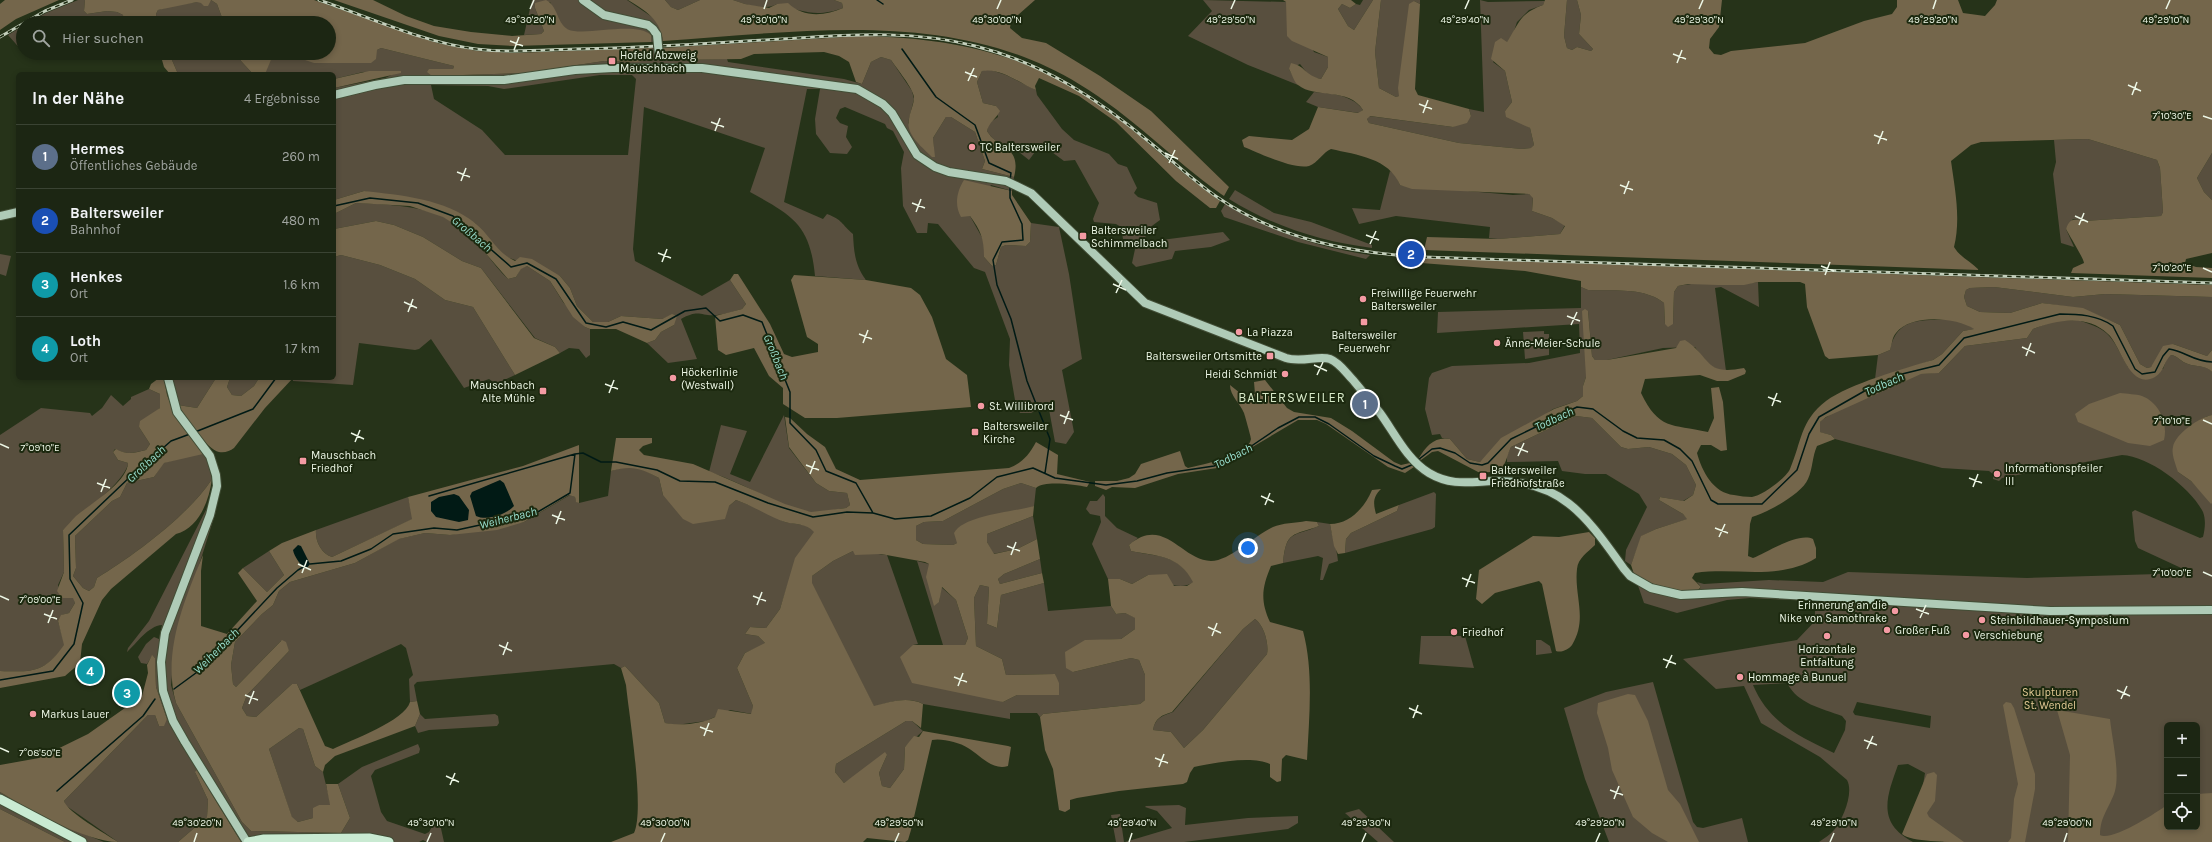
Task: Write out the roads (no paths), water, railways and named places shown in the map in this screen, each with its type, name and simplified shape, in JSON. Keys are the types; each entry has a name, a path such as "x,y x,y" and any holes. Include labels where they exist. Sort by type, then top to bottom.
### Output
{"highway":[{"path":"0,799 82,842"},
{"path":"33,817 87,842"},
{"path":"247,842 264,839 368,838 389,842"}],"main road":[{"path":"583,0 604,15 648,25 654,29 657,35 659,68"},
{"path":"336,95 404,80 504,80 594,68 722,70 781,80 848,87 864,92 883,104 892,113 917,155 935,167 949,172 1009,182 1038,198 1145,303 1286,358 1298,361 1323,358 1335,362 1373,404 1419,466 1436,477 1455,483 1510,482 1533,486 1554,494 1588,519 1630,576 1661,592 1681,595 1757,593 2050,611 2212,610"},
{"path":"0,216 16,212"},
{"path":"168,380 173,401 187,426 200,440 213,466 217,486 214,503 165,633 161,662 163,691 173,721 247,842"}],"water":[{"path":"500,480 504,483 514,506 506,512 496,516 485,518 476,516 470,496 472,492"},
{"path":"454,494 459,496 469,510 468,520 459,522 436,517 431,511 431,502 439,497"},
{"path":"298,545 301,546 310,564 307,568 296,558 293,550"}],"waterway":[{"path":"877,0 883,4"},
{"path":"902,49 936,97 975,125 989,163 1011,173 1010,180"},
{"path":"1010,186 1010,198 1022,224 1023,240 1002,242 993,260 997,285 1011,319 1027,381 1050,439 1045,473"},
{"name":"Großbach","path":"336,206 370,198 418,203 453,216 511,267 527,263 556,279 586,323 606,327 623,322 651,330 685,311 706,308 720,321 743,315 762,322 790,392 790,423 816,450 826,471 856,483 873,513"},
{"name":"Todbach","path":"1418,460 1432,449 1440,448 1455,453 1470,463 1482,465 1488,463 1511,439 1577,407 1593,409 1623,431 1637,438 1664,440 1680,449 1692,461 1711,500 1718,504 1762,504 1797,470 1809,434 1819,417 1868,389 1902,374 1939,365 1964,338 2060,314 2081,315 2101,319 2113,326 2135,369 2142,374 2155,372 2163,356 2169,349 2199,360 2212,362"},
{"name":"Großbach","path":"195,432 253,409 275,380"},
{"name":"Weiherbach","path":"310,564 341,561 371,549 393,534 434,528 457,530 536,513 570,493 575,454 583,453 601,462 616,462 657,470 680,481 715,482 768,503 813,517 847,512 873,513 895,519 931,516 970,498 997,477 1033,468 1055,478 1106,485 1137,481 1167,473 1214,466 1244,451 1278,428 1299,417 1315,417 1329,424 1374,456 1402,469 1414,464"},
{"name":"Großbach","path":"0,680 53,671 74,644 83,603 70,579 69,535 132,475 171,441 190,434"},
{"path":"429,496 575,454"},
{"name":"Weiherbach","path":"174,689 200,670 277,588 305,566"},
{"name":"Weiherbach","path":"57,791 143,716 155,699"}],"railway":[{"path":"36,16 72,0"},
{"path":"319,0 397,29 437,41 456,46 501,51 688,45 865,35 931,38 975,46 1024,62 1070,85 1091,98 1133,129 1209,191 1240,211 1265,224 1290,233 1316,241 1369,252 1423,257 2212,283"},
{"path":"0,37 16,28"}],"place":[{"name":"Hofeld Abzweig Mauschbach","path":"612,61"},
{"name":"TC Baltersweiler","path":"972,147"},
{"name":"Baltersweiler Schimmelbach","path":"1083,236"},
{"name":"Baltersweiler","path":"1411,254"},
{"name":"Freiwillige Feuerwehr Baltersweiler","path":"1363,299"},
{"name":"Baltersweiler Feuerwehr","path":"1364,322"},
{"name":"La Piazza","path":"1239,332"},
{"name":"Änne-Meier-Schule","path":"1497,343"},
{"name":"Baltersweiler Ortsmitte","path":"1270,356"},
{"name":"Heidi Schmidt","path":"1285,374"},
{"name":"Höckerlinie (Westwall)","path":"673,378"},
{"name":"Mauschbach Alte Mühle","path":"543,391"},
{"name":"Hermes","path":"1365,404"},
{"name":"St. Willibrord","path":"981,406"},
{"name":"Baltersweiler Kirche","path":"975,432"},
{"name":"Mauschbach Friedhof","path":"303,461"},
{"name":"Informationspfeiler III","path":"1997,474"},
{"name":"Baltersweiler Friedhofstraße","path":"1483,476"},
{"name":"Erinnerung an die Nike von Samothrake","path":"1895,611"},
{"name":"Steinbildhauer-Symposium","path":"1982,620"},
{"name":"Großer Fuß","path":"1887,630"},
{"name":"Friedhof","path":"1454,632"},
{"name":"Verschiebung","path":"1966,635"},
{"name":"Horizontale Entfaltung","path":"1827,636"},
{"name":"Loth","path":"90,671"},
{"name":"Hommage à Bunuel","path":"1740,677"},
{"name":"Henkes","path":"127,693"},
{"name":"Markus Lauer","path":"33,714"}],"district":[{"name":"BALTERSWEILER","path":"1292,397"}],"park label":[{"name":"Skulpturen St. Wendel","path":"2050,698"}]}
